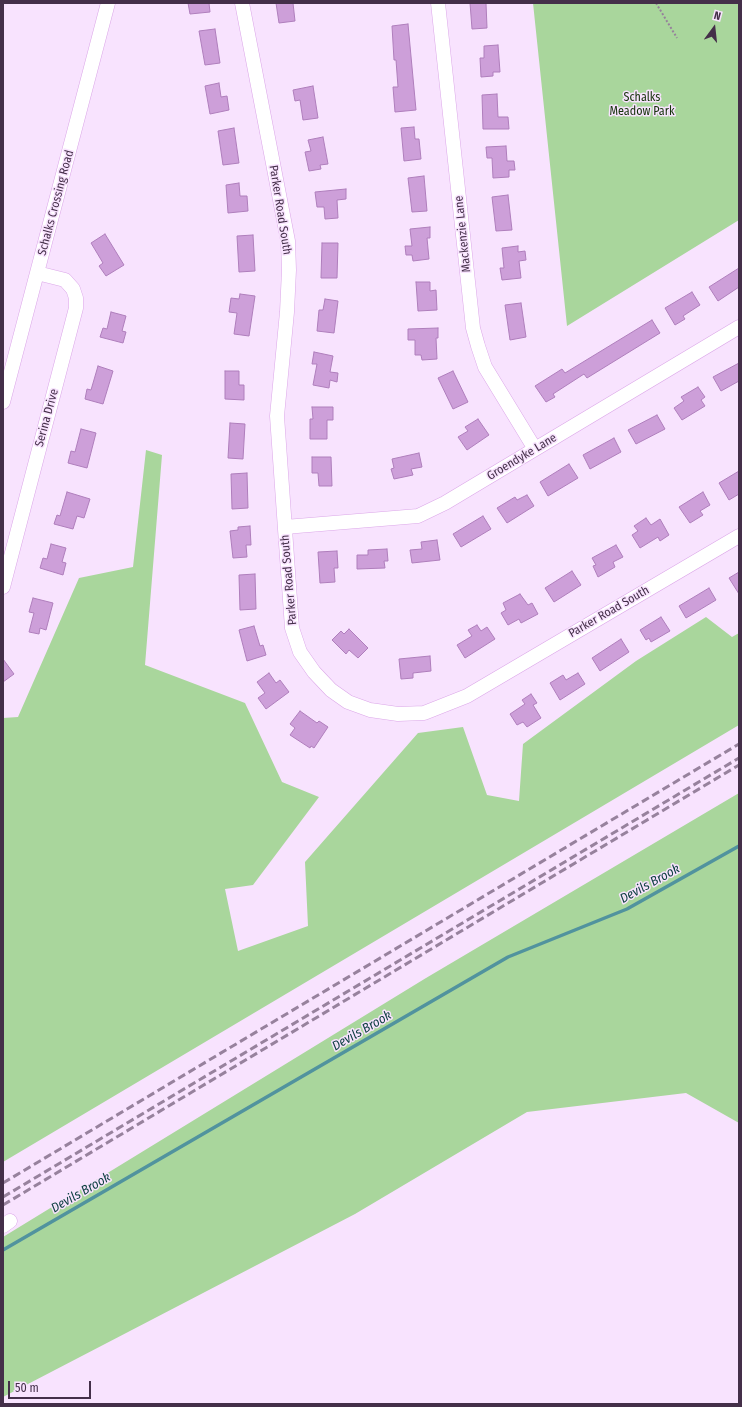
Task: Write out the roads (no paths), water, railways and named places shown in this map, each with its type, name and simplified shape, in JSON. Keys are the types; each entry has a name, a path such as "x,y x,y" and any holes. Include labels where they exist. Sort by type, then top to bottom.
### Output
{"street":[{"name":"Schalks Crossing Road","path":"3,402 108,3"},
{"name":"Parker Road South","path":"242,3 288,241 289,270 287,312 277,416 292,628 300,652 318,677 331,690 348,702 370,710 398,714 424,713 467,696 739,536"},
{"name":"Mackenzie Lane","path":"438,3 473,328 485,366 535,450"},
{"name":"Serina Drive","path":"3,587 76,308 76,298 73,289 65,280 37,273"},
{"name":"Groendyke Lane","path":"285,527 418,516 445,503 739,327"}],"waterway":[{"name":"Devils Brook","path":"3,1250 508,957 627,909 739,846"}],"railway":[{"path":"3,1183 739,744"},
{"path":"3,1197 739,758"},
{"path":"3,1205 739,765"}],"park label":[{"name":"Schalks Meadow Park","path":"642,105"}]}
